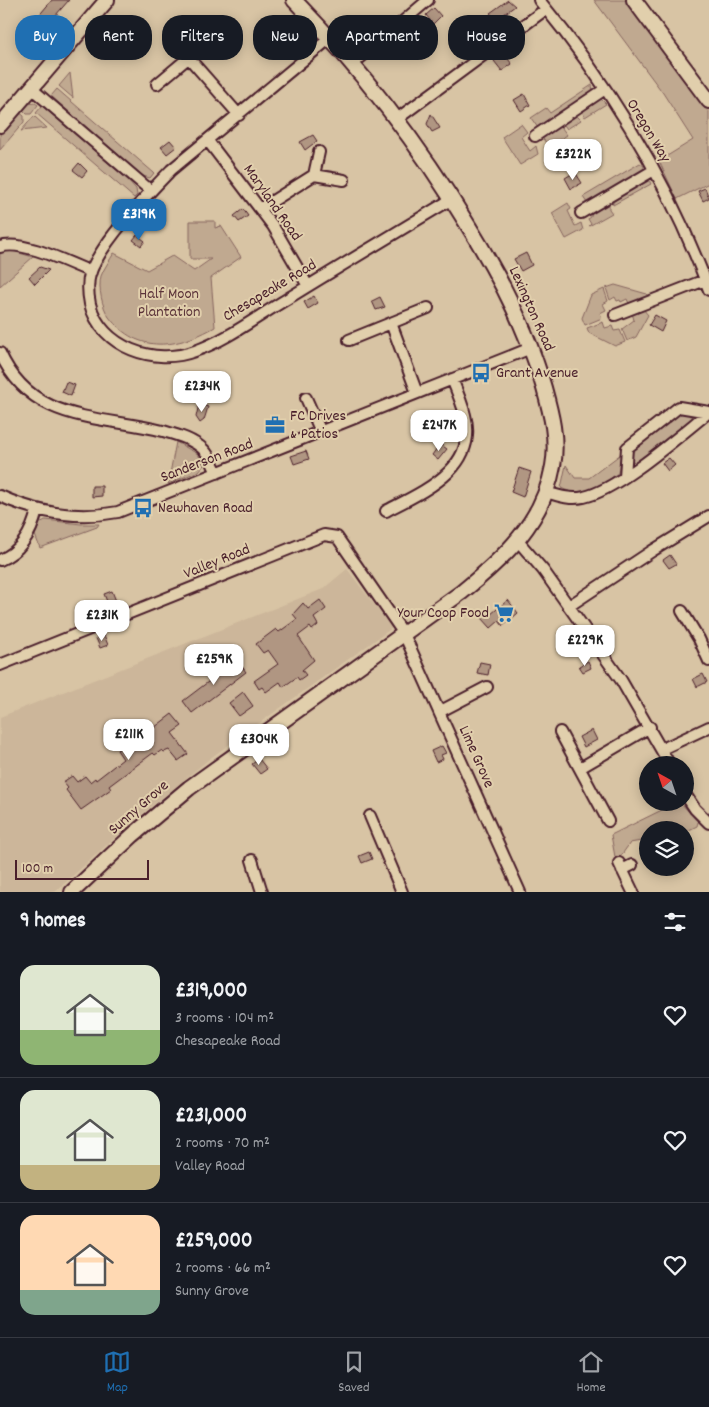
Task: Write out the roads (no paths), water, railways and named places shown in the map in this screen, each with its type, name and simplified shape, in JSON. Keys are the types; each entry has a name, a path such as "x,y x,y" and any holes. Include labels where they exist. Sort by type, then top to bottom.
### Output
{"street":[{"path":"0,125 107,0"},
{"name":"Lexington Road","path":"294,0 327,35"},
{"name":"Oregon Way","path":"539,0 605,89 654,170 707,285"},
{"path":"634,0 709,102"},
{"path":"353,64 425,1"},
{"path":"397,119 546,9"},
{"name":"Chesapeake Road","path":"327,41 150,191 108,244 91,272 88,286 89,298 91,309 100,324 112,339 128,349 150,355 164,356 194,352 452,199"},
{"path":"157,84 185,60"},
{"path":"191,60 239,115"},
{"name":"Lexington Road","path":"349,60 397,119 452,199 498,277 531,348 548,400 554,437 553,467 546,492 539,509 518,540 482,576 404,634"},
{"path":"31,88 150,191"},
{"path":"535,136 605,89"},
{"name":"Maryland Road","path":"208,141 260,209 308,286"},
{"path":"314,175 319,152"},
{"path":"581,213 654,170"},
{"path":"260,209 314,175 344,180"},
{"path":"0,247 15,245 91,272"},
{"path":"615,315 707,285"},
{"path":"350,340 428,308"},
{"path":"391,323 417,393"},
{"name":"Sanderson Road","path":"0,496 37,510 75,516 111,514 531,348"},
{"path":"0,353 17,383 42,402 88,418 146,427 183,437 205,451 217,473"},
{"path":"386,511 434,486 456,465 462,455 468,433 466,416 452,379"},
{"path":"306,398 321,432"},
{"path":"625,476 627,448 679,407 709,412"},
{"path":"546,492 571,498 584,497 600,492 625,476 709,412"},
{"path":"0,560 15,552 25,541 33,526 37,510"},
{"path":"569,606 652,550 709,516"},
{"name":"Valley Road","path":"0,665 328,534 339,540 404,634"},
{"path":"518,540 528,549 626,687 666,756"},
{"path":"682,611 700,640 709,661"},
{"name":"Lime Grove","path":"404,634 520,892"},
{"name":"Sunny Grove","path":"72,892 133,834 189,788 404,634"},
{"path":"439,712 487,687"},
{"path":"580,768 650,727"},
{"path":"662,749 709,727"},
{"path":"560,732 608,813"},
{"path":"694,808 709,823"},
{"path":"370,816 402,892"},
{"path":"252,860 262,892"},
{"path":"624,866 633,892"}],"place":[{"name":"Grant Avenue","path":"481,373"},
{"name":"FC Drives & Patios","path":"275,425"},
{"name":"Newhaven Road","path":"143,508"},
{"name":"Your Coop Food","path":"504,613"}],"park label":[{"name":"Half Moon Plantation","path":"169,303"}]}
